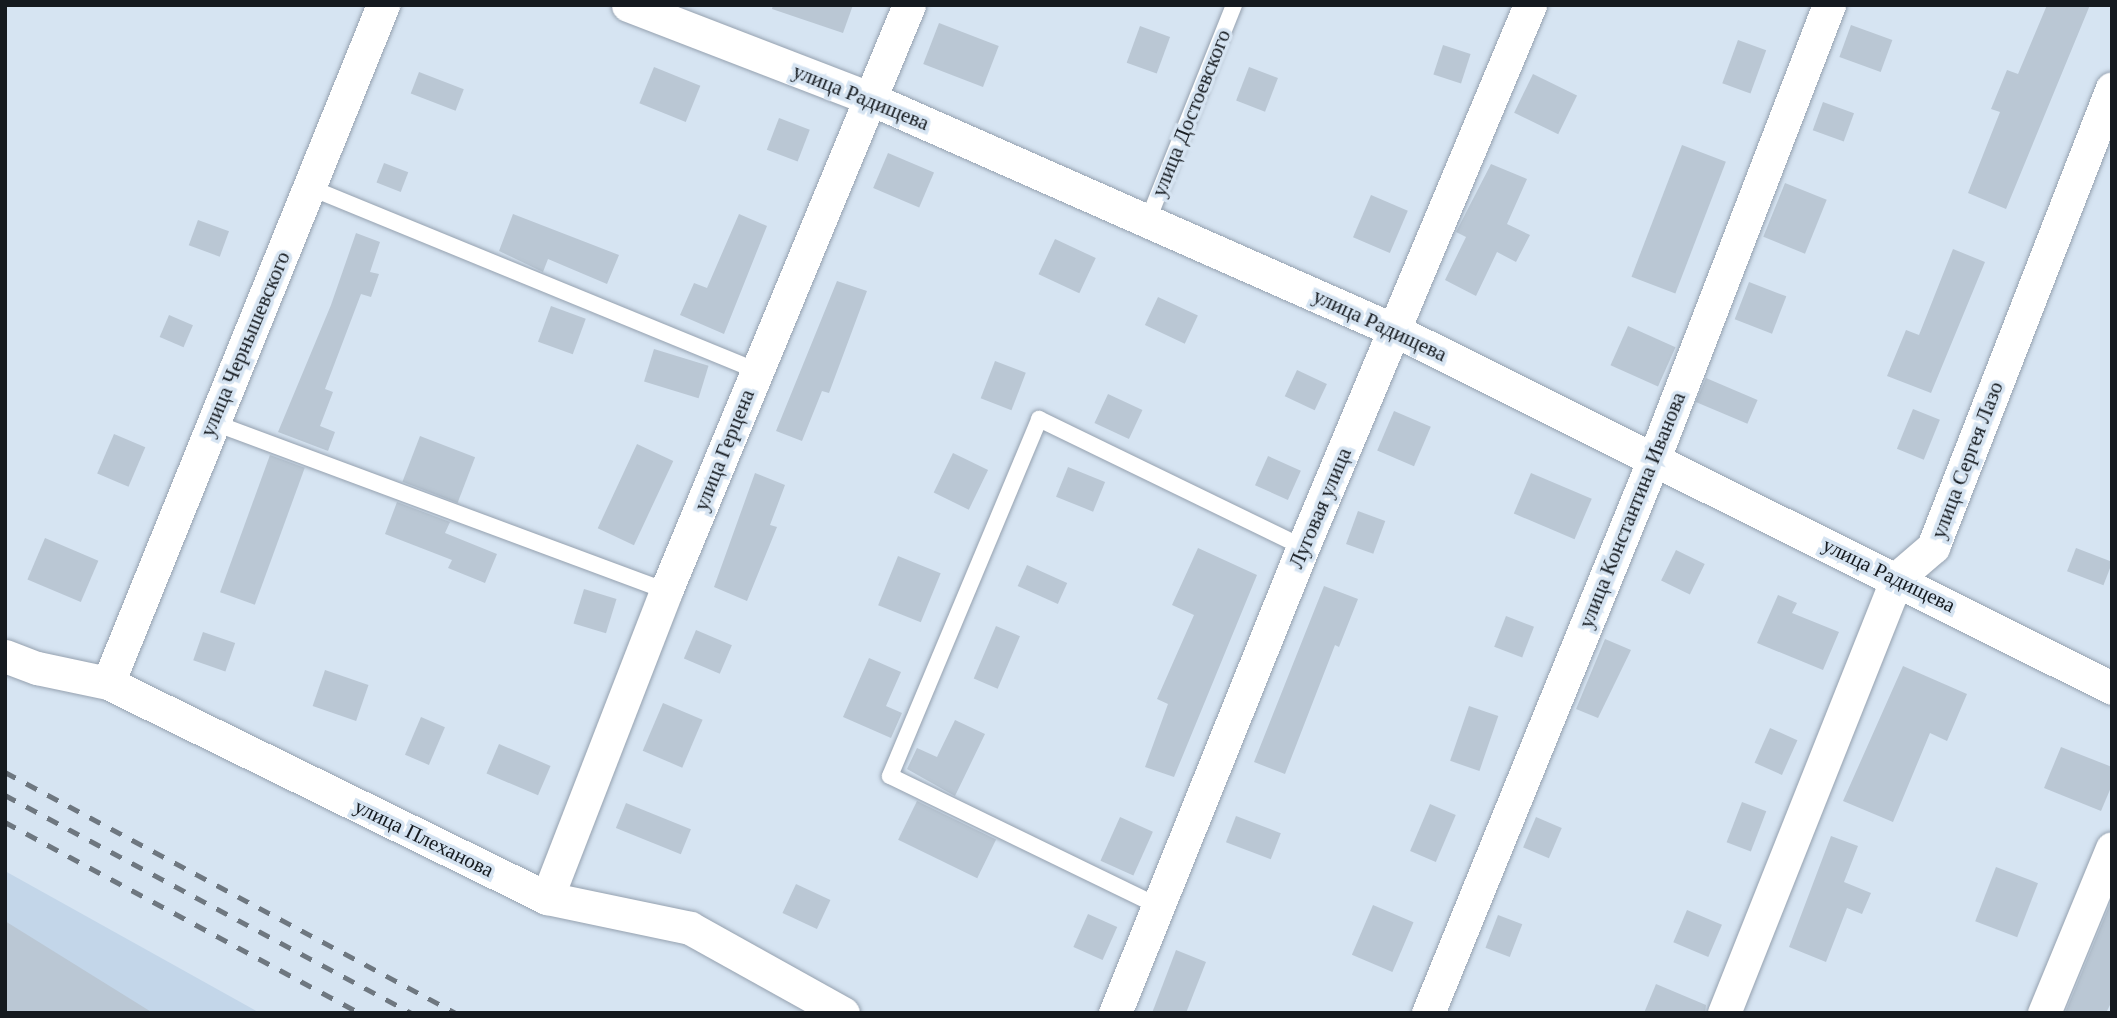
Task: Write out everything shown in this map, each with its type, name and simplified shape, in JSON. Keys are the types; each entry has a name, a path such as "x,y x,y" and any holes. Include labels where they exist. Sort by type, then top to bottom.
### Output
{"street":[{"name":"улица Чернышевского","path":"108,683 383,5"},
{"name":"улица Радищева","path":"628,5 871,99 1394,330 1653,461 1897,578 2112,688"},
{"name":"улица Герцена","path":"547,898 666,591 909,5"},
{"name":"Луговая улица","path":"1115,1013 1303,547 1530,5"},
{"name":"улица Константина Иванова","path":"1428,1013 1653,461 1829,5"},
{"name":"улица Сергея Лазо","path":"1724,1013 1897,578 1933,547 2112,89"},
{"name":"улица Плеханова","path":"5,656 37,668 108,683 547,898 690,928 843,1013"},
{"path":"2044,1013 2112,848"}],"lane":[{"name":"улица Достоевского","path":"1148,220 1234,5"},
{"path":"311,188 757,371"},
{"path":"1160,907 890,776 1039,419 1303,547"},
{"path":"212,422 666,591"}],"shaded area":[{"path":"5,871 260,1013 5,1013"}],"building":[{"path":"773,5 853,5 843,33 772,9"},
{"path":"2047,5 2090,5 2006,209 1968,193 2000,112 1991,109 2007,70 2018,74"},
{"path":"939,23 999,46 983,87 923,64"},
{"path":"1851,25 1892,40 1881,72 1839,57"},
{"path":"1140,26 1170,37 1157,74 1127,63"},
{"path":"1738,40 1766,50 1750,93 1722,83"},
{"path":"1443,45 1471,54 1461,83 1433,74"},
{"path":"654,67 700,86 686,122 639,103"},
{"path":"1249,67 1278,78 1265,112 1236,101"},
{"path":"419,72 464,89 456,111 411,93"},
{"path":"1533,74 1577,95 1558,134 1514,113"},
{"path":"1823,102 1854,113 1844,141 1813,130"},
{"path":"779,118 810,130 798,162 767,150"},
{"path":"1682,145 1726,162 1675,293 1631,277"},
{"path":"888,153 934,173 919,208 873,188"},
{"path":"384,163 408,172 401,192 376,183"},
{"path":"1491,164 1527,179 1507,224 1530,235 1516,262 1497,252 1476,296 1445,280 1466,237 1456,232"},
{"path":"1785,183 1827,200 1805,254 1763,237"},
{"path":"1371,195 1408,211 1390,253 1353,237"},
{"path":"513,214 619,255 607,284 548,259 543,272 499,251"},
{"path":"739,214 767,226 724,334 680,315 694,283 707,288"},
{"path":"198,220 229,231 220,257 189,245"},
{"path":"356,233 380,242 370,272 379,274 371,297 361,294 325,389 333,392 320,426 335,432 328,451 278,432 331,305"},
{"path":"1055,239 1096,258 1079,293 1039,274"},
{"path":"1953,249 1985,262 1931,393 1887,376 1906,330 1919,335"},
{"path":"837,281 867,291 829,393 822,391 802,441 776,431"},
{"path":"1749,282 1786,296 1772,334 1735,319"},
{"path":"1158,297 1198,316 1185,344 1145,325"},
{"path":"551,306 586,319 573,354 538,342"},
{"path":"169,315 193,325 184,347 160,337"},
{"path":"1628,326 1676,347 1658,386 1611,365"},
{"path":"654,349 709,366 699,398 644,382"},
{"path":"995,361 1026,373 1011,410 981,398"},
{"path":"1297,370 1327,384 1315,410 1285,396"},
{"path":"1706,378 1758,400 1747,424 1696,402"},
{"path":"1108,394 1142,410 1129,439 1094,423"},
{"path":"1913,409 1940,420 1924,460 1897,449"},
{"path":"1394,411 1431,427 1414,466 1377,451"},
{"path":"114,434 145,447 128,487 97,474"},
{"path":"420,436 475,457 458,503 402,482"},
{"path":"637,444 673,461 634,545 598,528"},
{"path":"953,453 988,470 969,510 934,493"},
{"path":"270,455 305,468 255,605 220,592"},
{"path":"1268,456 1301,471 1288,500 1255,485"},
{"path":"1068,467 1105,482 1093,512 1056,497"},
{"path":"755,473 785,485 770,525 777,527 747,601 714,587"},
{"path":"1531,473 1592,499 1575,539 1514,514"},
{"path":"397,502 450,522 445,533 497,554 485,583 448,568 452,560 385,534"},
{"path":"1358,511 1385,521 1373,554 1346,544"},
{"path":"45,538 98,561 81,602 27,579"},
{"path":"1198,548 1257,575 1174,777 1145,767 1168,704 1157,699 1194,615 1172,605"},
{"path":"2076,548 2112,562 2103,585 2067,571"},
{"path":"1676,550 1705,564 1690,595 1661,581"},
{"path":"898,556 941,573 921,622 878,605"},
{"path":"1027,565 1067,583 1058,604 1018,586"},
{"path":"1324,586 1358,599 1339,647 1335,645 1285,774 1254,762"},
{"path":"584,589 617,599 606,633 573,623"},
{"path":"1778,595 1797,603 1792,613 1839,632 1823,670 1757,643"},
{"path":"1506,616 1534,627 1522,658 1494,647"},
{"path":"996,626 1020,636 998,689 974,678"},
{"path":"696,630 732,645 720,674 684,659"},
{"path":"203,632 235,643 225,671 193,660"},
{"path":"1605,639 1631,650 1598,718 1576,709"},
{"path":"869,658 901,672 886,706 902,713 891,738 843,717"},
{"path":"1903,666 1967,694 1947,741 1930,733 1893,822 1843,801"},
{"path":"325,670 368,685 356,721 313,706"},
{"path":"663,703 703,720 682,768 643,751"},
{"path":"1469,706 1498,716 1479,771 1450,761"},
{"path":"421,717 445,727 429,765 405,755"},
{"path":"955,720 985,734 955,796 907,769 917,748 937,757"},
{"path":"1770,728 1797,740 1782,775 1755,763"},
{"path":"499,744 551,766 538,795 486,773"},
{"path":"2061,747 2112,767 2112,785 2101,811 2044,788"},
{"path":"917,801 996,840 977,878 898,840"},
{"path":"1742,802 1766,811 1751,851 1727,842"},
{"path":"626,803 691,829 681,854 616,828"},
{"path":"1430,804 1456,815 1436,862 1410,851"},
{"path":"1236,816 1281,833 1271,859 1226,842"},
{"path":"1120,817 1153,832 1133,875 1100,861"},
{"path":"1536,817 1562,828 1549,858 1523,847"},
{"path":"1831,836 1858,846 1844,882 1871,893 1862,914 1847,908 1826,962 1789,947"},
{"path":"1996,867 2038,883 2017,937 1975,921"},
{"path":"796,884 830,900 817,929 782,913"},
{"path":"2112,899 2112,1001 2106,1013 2065,1013"},
{"path":"1373,905 1414,922 1392,972 1352,955"},
{"path":"1687,910 1722,925 1708,957 1673,942"},
{"path":"1088,914 1117,927 1103,960 1073,947"},
{"path":"1498,915 1522,924 1510,957 1485,948"},
{"path":"5,921 153,1013 5,1013"},
{"path":"1176,950 1206,962 1186,1013 1152,1013"},
{"path":"1656,984 1706,1005 1705,1013 1644,1013"}],"railway":[{"path":"5,772 456,1013"},
{"path":"5,795 411,1013"},
{"path":"5,822 360,1013"}]}
